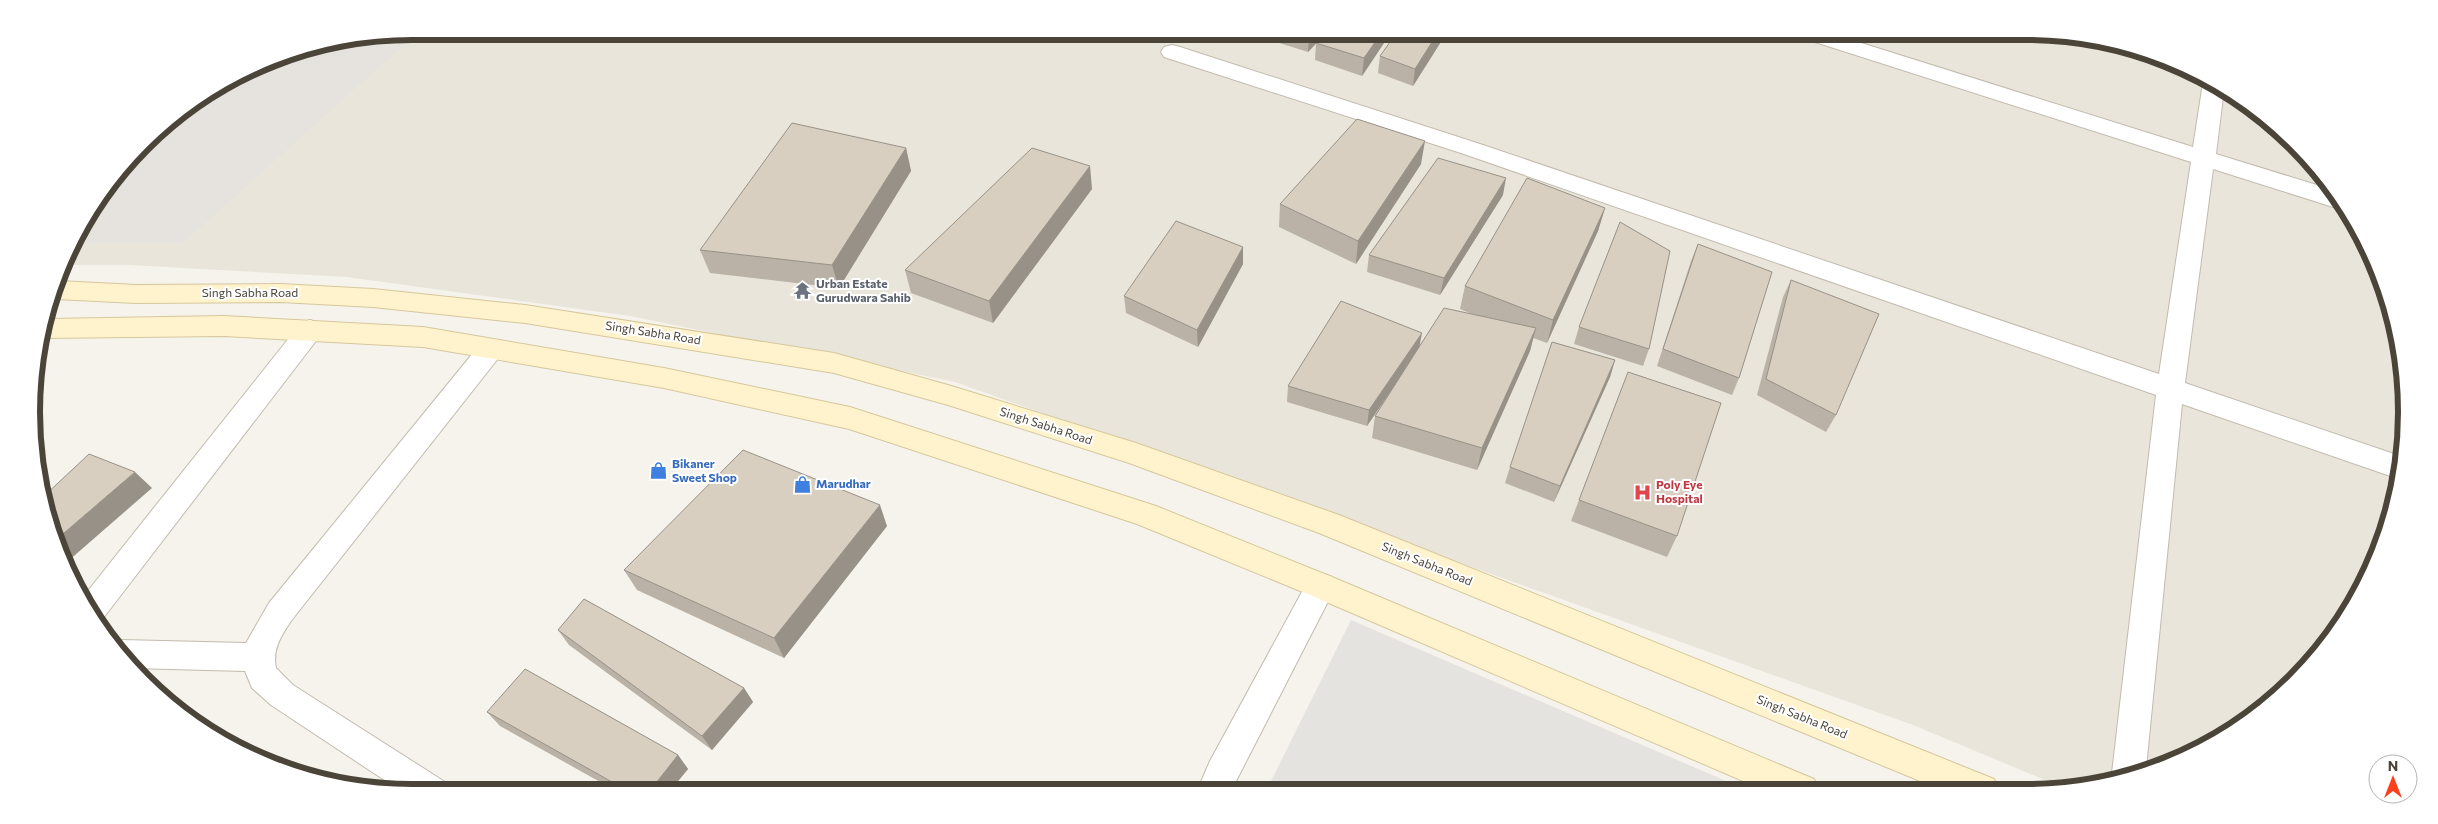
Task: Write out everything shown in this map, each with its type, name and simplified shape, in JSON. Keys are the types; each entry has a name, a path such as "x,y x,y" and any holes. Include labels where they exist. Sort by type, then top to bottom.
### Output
{"street":[{"path":"1828,40 2204,160 2330,198"},
{"path":"1172,52 1472,149 2394,466"},
{"path":"2129,769 2170,390 2213,91"},
{"name":"Singh Sabha Road","path":"61,290 136,294 281,292 373,298 519,313 834,363 948,395 1136,454 1329,524 1967,784"},
{"path":"420,784 282,695 262,675 258,657 265,634 280,612 519,313"},
{"path":"50,329 224,326 423,338 664,378 850,418 1146,516 1321,586 1788,784"},
{"path":"95,606 310,330"},
{"path":"1217,784 1321,586"},
{"path":"130,654 258,657"}],"shaded area":[{"path":"409,40 183,243 80,243 103,205 132,167 149,149 186,117 226,90 270,68 316,53 363,43"},
{"path":"412,40 2026,40 2075,43 2099,47 2146,60 2191,78 2212,90 2233,103 2271,132 2306,167 2321,186 2335,205 2360,247 2378,292 2385,316 2395,363 2397,388 2398,412 2395,461 2391,485 2378,532 2360,577 2335,619 2321,638 2306,657 2271,692 2233,721 2191,746 2168,756 2099,777 2052,783 1913,725 955,382 630,316 347,277 129,265 70,265 78,247 103,205 132,167 149,149 167,132 205,103 247,78 292,60 339,47 363,43"},
{"path":"1351,620 1733,784 1269,784"}],"building":[{"path":"1319,40 1377,40 1364,58 1316,43"},
{"path":"1392,40 1433,40 1415,69 1380,56"},
{"path":"1357,119 1425,141 1358,241 1280,204"},
{"path":"792,123 906,148 832,265 700,250"},
{"path":"1032,148 1090,166 989,301 905,270"},
{"path":"1438,158 1506,178 1444,278 1369,255"},
{"path":"1527,178 1605,208 1553,320 1465,286"},
{"path":"1176,221 1243,247 1197,330 1124,296"},
{"path":"1620,222 1670,251 1649,349 1579,327"},
{"path":"1698,244 1772,272 1739,378 1663,349"},
{"path":"1791,280 1879,314 1836,415 1766,379"},
{"path":"1341,301 1422,333 1369,410 1288,386"},
{"path":"1444,308 1536,328 1482,448 1375,416"},
{"path":"1552,342 1615,360 1560,486 1510,467"},
{"path":"1628,372 1721,403 1677,536 1579,500"},
{"path":"743,450 880,505 774,638 624,570"},
{"path":"89,454 135,472 61,535 49,492"},
{"path":"584,599 744,688 702,736 558,630"},
{"path":"525,669 678,755 655,784 616,784 487,712"}],"place":[{"name":"Urban Estate Gurudwara Sahib","path":"802,291"},
{"name":"Bikaner Sweet Shop","path":"658,471"},
{"name":"Marudhar","path":"802,484"},
{"name":"Poly Eye Hospital","path":"1642,492"}]}
